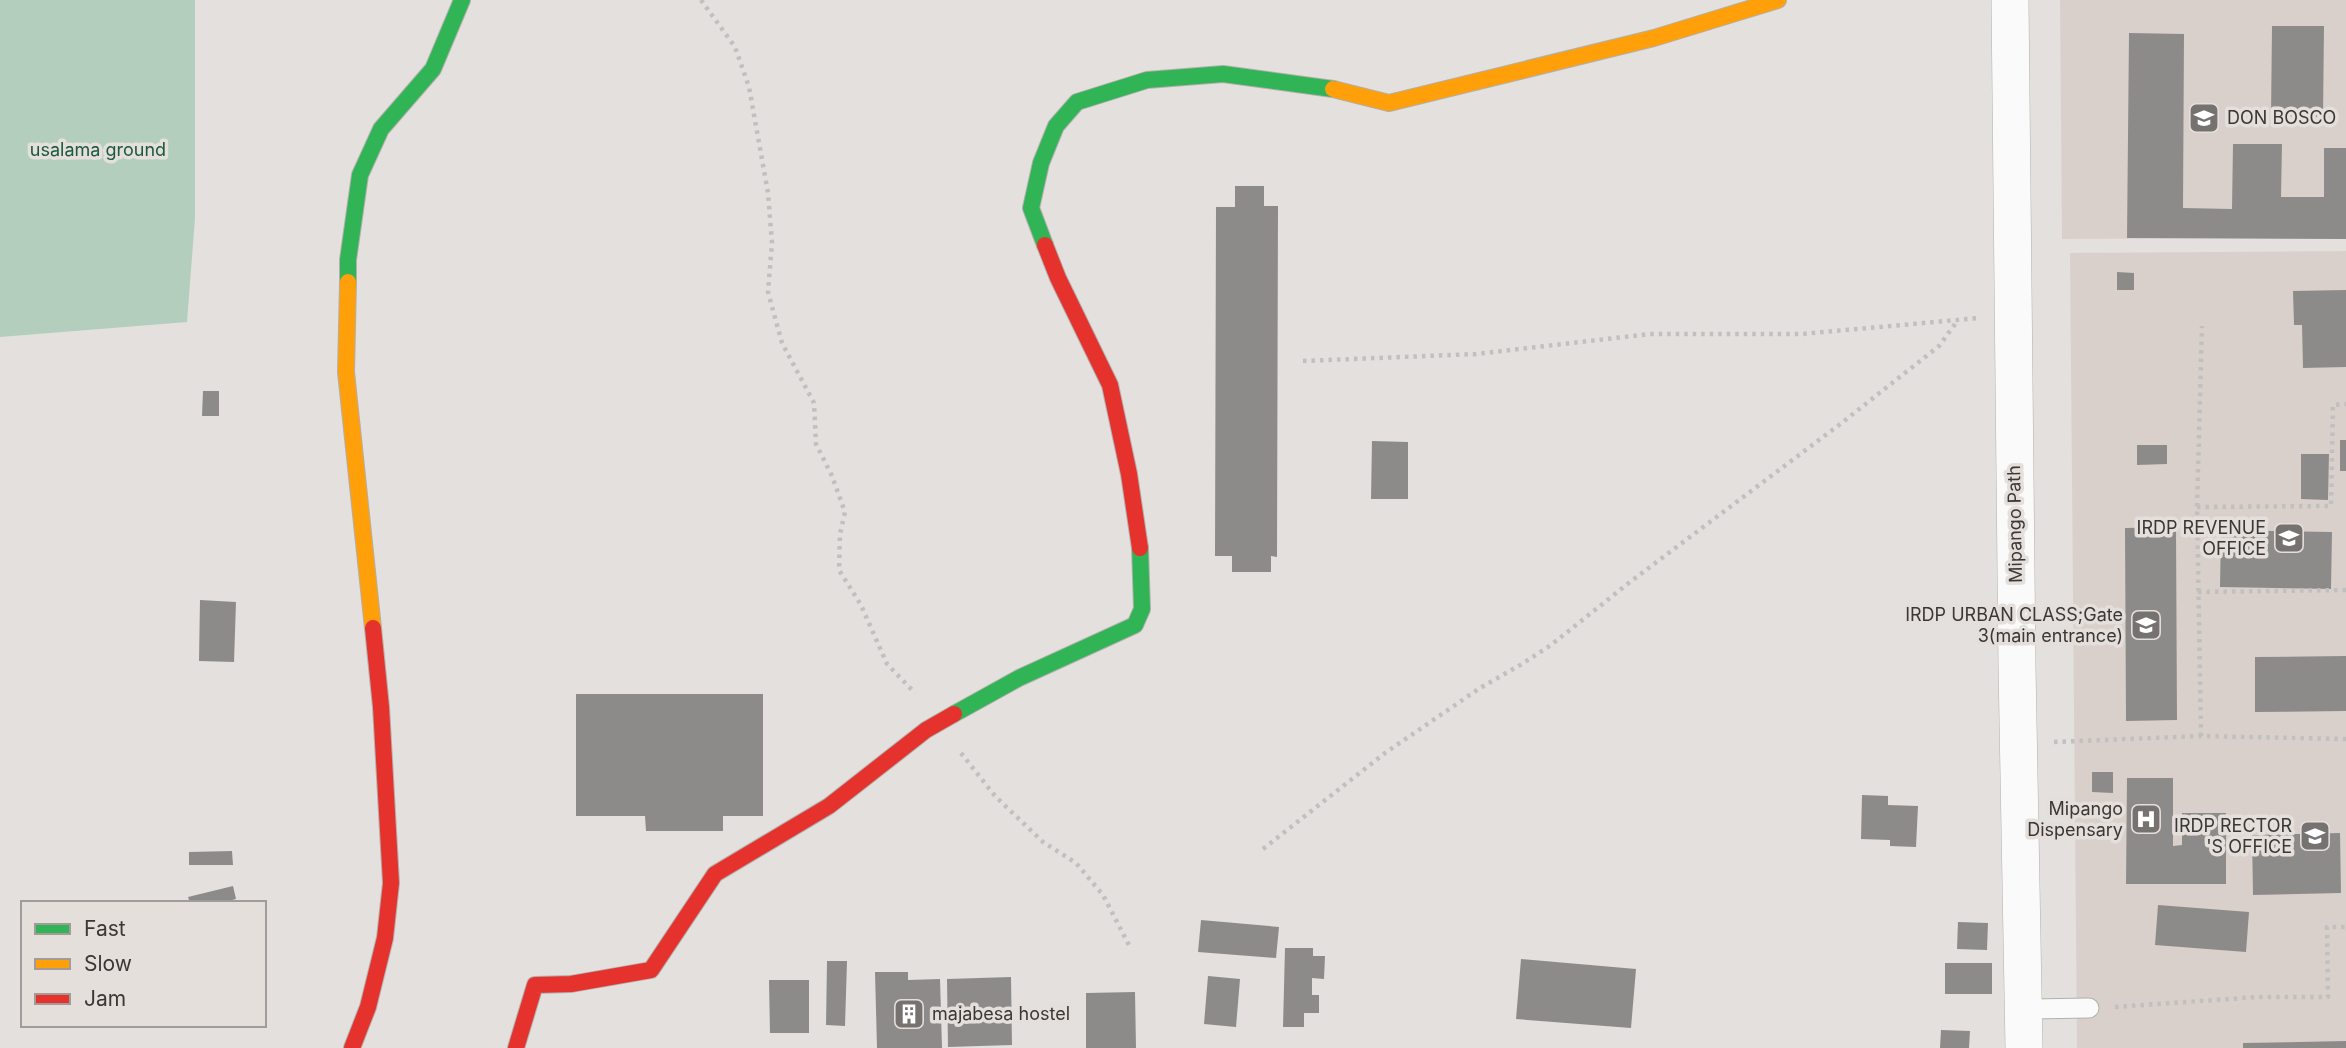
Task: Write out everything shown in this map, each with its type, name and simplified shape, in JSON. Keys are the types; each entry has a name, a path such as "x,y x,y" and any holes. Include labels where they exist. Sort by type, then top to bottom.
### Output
{"street":[{"path":"352,1048 368,1007 385,938 391,883 381,707 346,372 348,260 360,175 380,129 432,69 462,0"},
{"path":"516,1048 535,985 570,984 650,970 715,874 829,806 926,730 1019,678 1135,625 1142,609 1140,546 1129,474 1110,385 1058,278 1031,208 1041,163 1056,126 1077,102 1147,80 1223,74 1325,87 1389,103 1654,38 1779,0"},
{"name":"Mipango Path","path":"2010,0 2024,1048"}],"lane":[{"path":"2024,1009 2089,1008"}],"path":[{"path":"701,0 735,47 749,87 768,193 772,243 768,292 782,343 814,403 816,444 832,476 845,512 840,534 839,570 860,605 887,664 942,721 959,751 995,796 1043,842 1076,863 1103,895 1130,949"},
{"path":"1303,360 1476,354 1650,334 1802,334 2013,314"},
{"path":"1264,849 1385,753 1480,688 1551,645 1630,582 1768,480 1939,346 1958,320"},
{"path":"2201,736 2197,507 2202,326"},
{"path":"2197,507 2331,506 2333,405 2346,404"},
{"path":"2198,592 2346,590"},
{"path":"2019,742 2201,736 2346,739"},
{"path":"2089,1008 2258,997 2328,997 2327,927 2346,927"}],"shaded area":[{"name":"DON BOSCO","path":"2060,0 2346,0 2346,237 2062,239"},
{"path":"2346,251 2346,1048 2077,1048 2070,253"}],"green space":[{"name":"usalama ground","path":"0,0 195,0 195,218 187,322 0,337"}],"building":[{"path":"2272,26 2324,26 2323,117 2271,116"},
{"path":"2129,33 2184,34 2183,208 2232,209 2233,144 2282,144 2281,197 2324,197 2324,148 2346,148 2346,239 2127,238"},
{"path":"1235,186 1264,186 1264,206 1278,206 1277,557 1271,556 1271,572 1232,572 1232,556 1215,556 1216,207 1235,207"},
{"path":"2117,272 2134,273 2134,290 2117,290"},
{"path":"2346,290 2346,367 2303,368 2302,325 2294,325 2293,291"},
{"path":"203,391 219,391 219,416 202,416"},
{"path":"2340,440 2346,440 2346,471 2340,471"},
{"path":"1372,441 1408,442 1408,499 1371,499"},
{"path":"2137,445 2167,445 2167,464 2137,465"},
{"path":"2301,454 2329,454 2328,500 2301,499"},
{"path":"2176,527 2177,720 2126,721 2125,528"},
{"path":"2221,530 2332,532 2331,589 2220,587"},
{"path":"200,600 236,602 234,662 199,661"},
{"path":"2346,656 2346,711 2255,712 2255,657"},
{"path":"576,694 763,694 763,816 723,816 723,831 646,831 645,816 576,816"},
{"path":"2092,772 2113,772 2113,793 2092,792"},
{"path":"2127,778 2173,778 2173,846 2182,845 2182,813 2226,813 2226,884 2126,884"},
{"path":"1862,795 1888,796 1888,805 1918,806 1916,847 1890,846 1890,840 1861,839"},
{"path":"2340,833 2341,893 2253,895 2252,835"},
{"path":"232,851 233,865 189,865 189,852"},
{"path":"233,886 236,899 189,901 188,897"},
{"path":"2158,905 2249,912 2246,952 2155,945"},
{"path":"1201,920 1279,927 1276,958 1198,952"},
{"path":"1958,922 1988,923 1987,950 1957,949"},
{"path":"1285,948 1313,948 1313,956 1325,956 1324,979 1312,978 1312,995 1319,995 1319,1013 1304,1013 1304,1027 1283,1027"},
{"path":"1521,959 1636,969 1631,1028 1516,1019"},
{"path":"827,961 847,961 845,1026 826,1025"},
{"path":"1945,963 1992,963 1992,994 1945,994"},
{"name":"majabesa hostel","path":"875,972 908,972 908,980 940,979 942,1048 877,1048"},
{"path":"1208,976 1240,979 1236,1027 1204,1024"},
{"name":"majabesa hostel","path":"1011,977 1012,1045 948,1047 947,979"},
{"path":"769,980 809,980 809,1033 770,1033"},
{"name":"majabesa hostel","path":"1135,992 1136,1048 1086,1048 1086,993"},
{"path":"1941,1030 1970,1031 1969,1048 1940,1048"},
{"path":"2346,1041 2346,1048 2243,1048 2243,1043"}],"traffic: fast":[{"path":"348,282 348,260 360,175 381,129 433,69 462,0"},
{"path":"1045,245 1031,208 1041,163 1056,126 1077,102 1147,80 1223,74 1333,89"},
{"path":"954,714 1019,678 1135,625 1142,609 1140,548"}],"traffic: slow":[{"path":"1333,89 1389,103 1654,38 1778,0"},
{"path":"348,282 346,372 373,628"}],"traffic: jam":[{"path":"1045,245 1058,278 1110,385 1129,474 1140,548"},
{"path":"352,1048 368,1007 385,938 391,883 381,707 373,628"},
{"path":"516,1048 535,985 571,984 651,970 715,874 829,806 926,730 954,714"}],"place":[{"name":"DON BOSCO","path":"2204,118"},
{"name":"IRDP REVENUE OFFICE","path":"2289,538"},
{"name":"IRDP URBAN CLASS;Gate 3(main entrance)","path":"2146,625"},
{"name":"Mipango Dispensary","path":"2146,819"},
{"name":"IRDP RECTOR 'S OFFICE","path":"2315,836"},
{"name":"majabesa hostel","path":"909,1014"}]}
